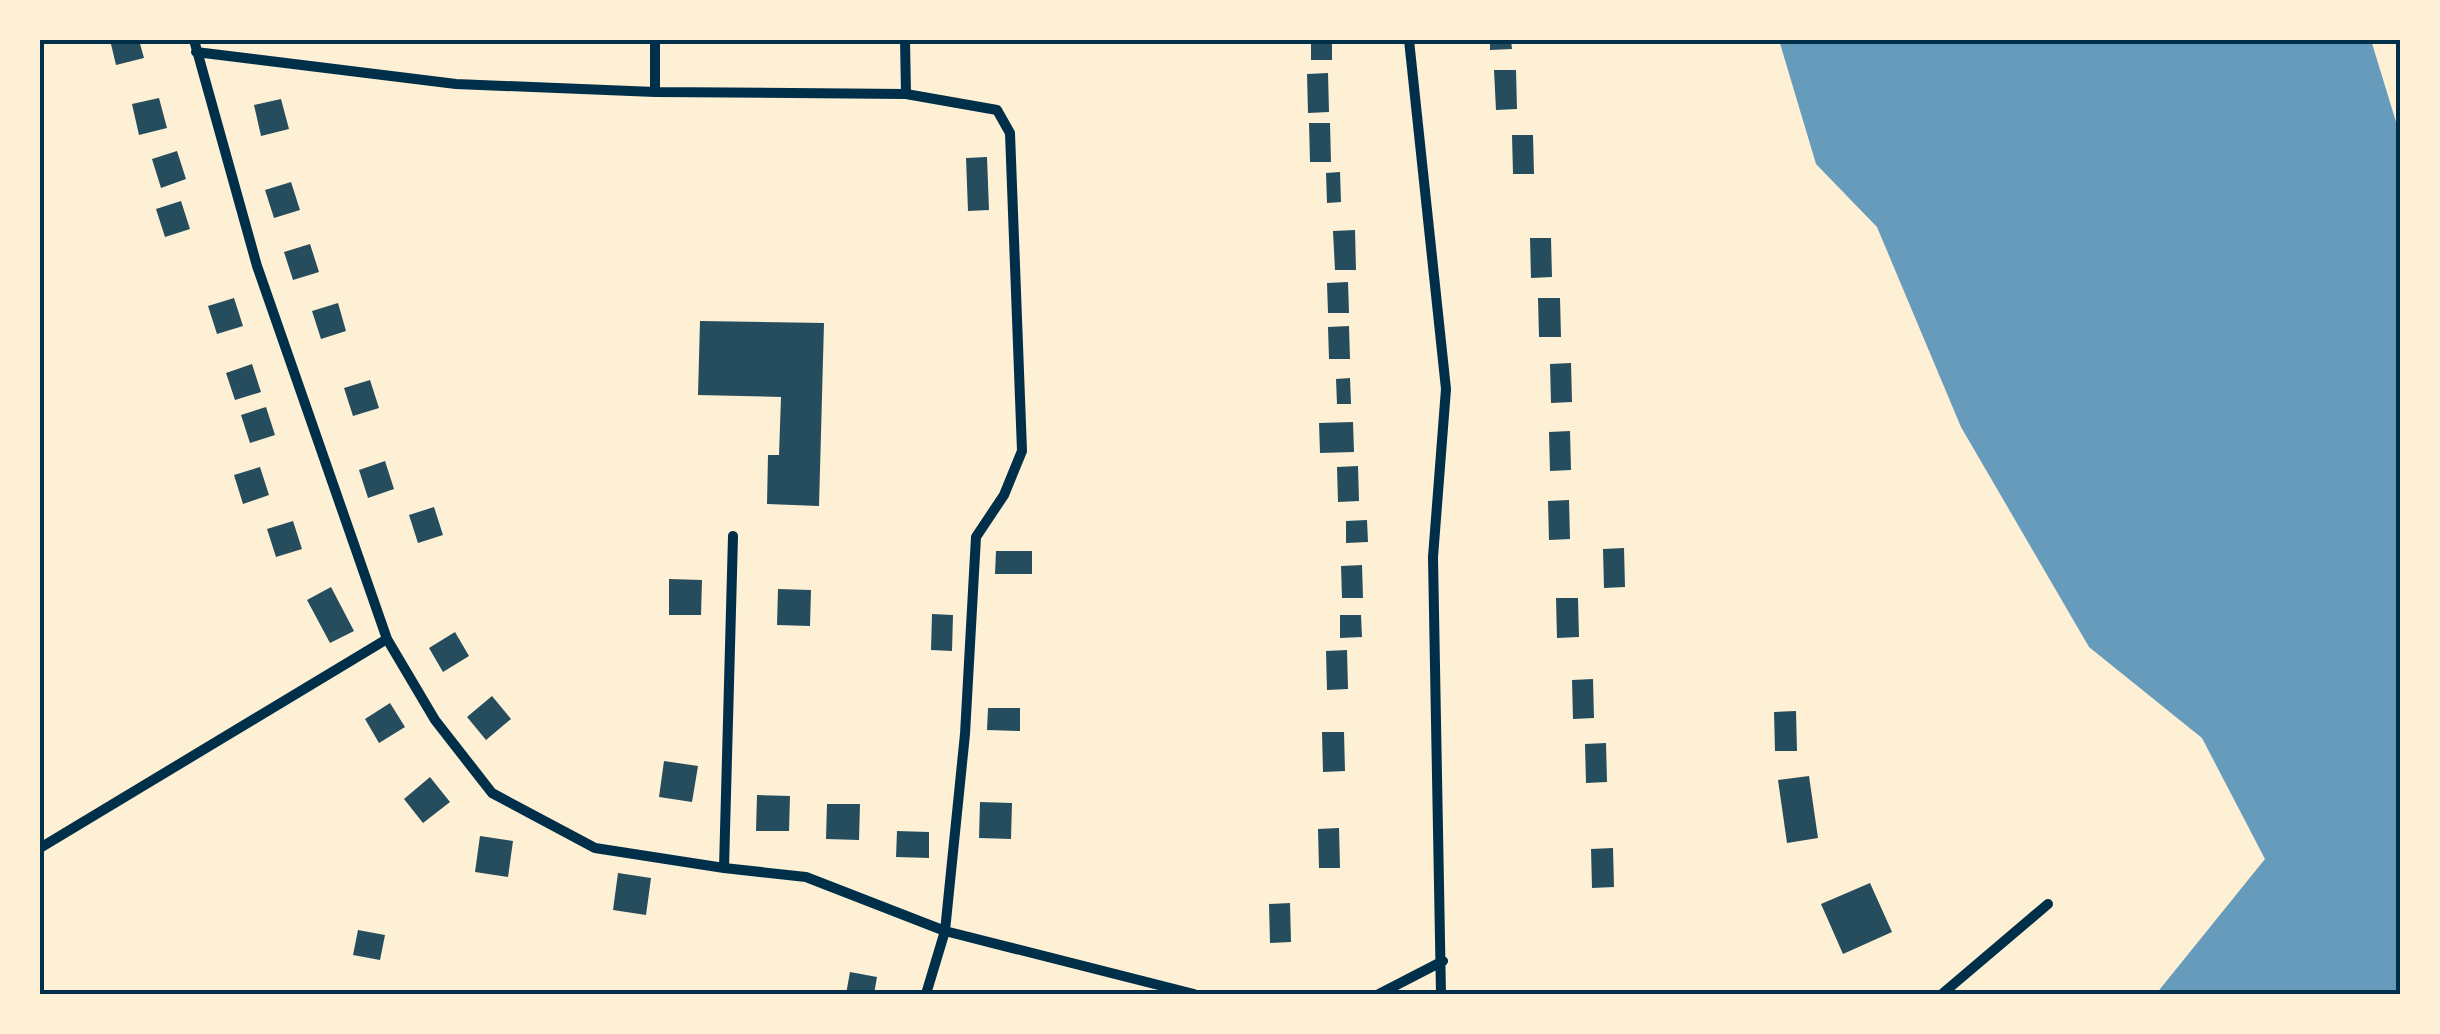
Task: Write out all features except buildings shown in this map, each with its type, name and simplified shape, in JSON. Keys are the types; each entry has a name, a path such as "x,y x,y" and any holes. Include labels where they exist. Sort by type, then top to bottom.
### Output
{"street":[{"path":"655,40 656,92"},
{"path":"905,40 906,94"},
{"path":"1409,40 1446,390 1432,557 1441,994"},
{"path":"926,994 945,931 965,734 976,537 1004,494 1022,451 1010,133 997,110 906,94 656,92 456,84 195,46 257,266 387,639 435,720 492,792 594,848 806,877 945,931 1194,994"},
{"path":"724,868 733,536"},
{"path":"40,848 387,639"},
{"path":"1942,994 2048,904"},
{"path":"1378,994 1443,961"}],"water":[{"path":"1779,40 2371,40 2400,135 2400,994 2156,994 2265,859 2202,738 2089,647 1961,427 1877,227 1816,164"}]}
